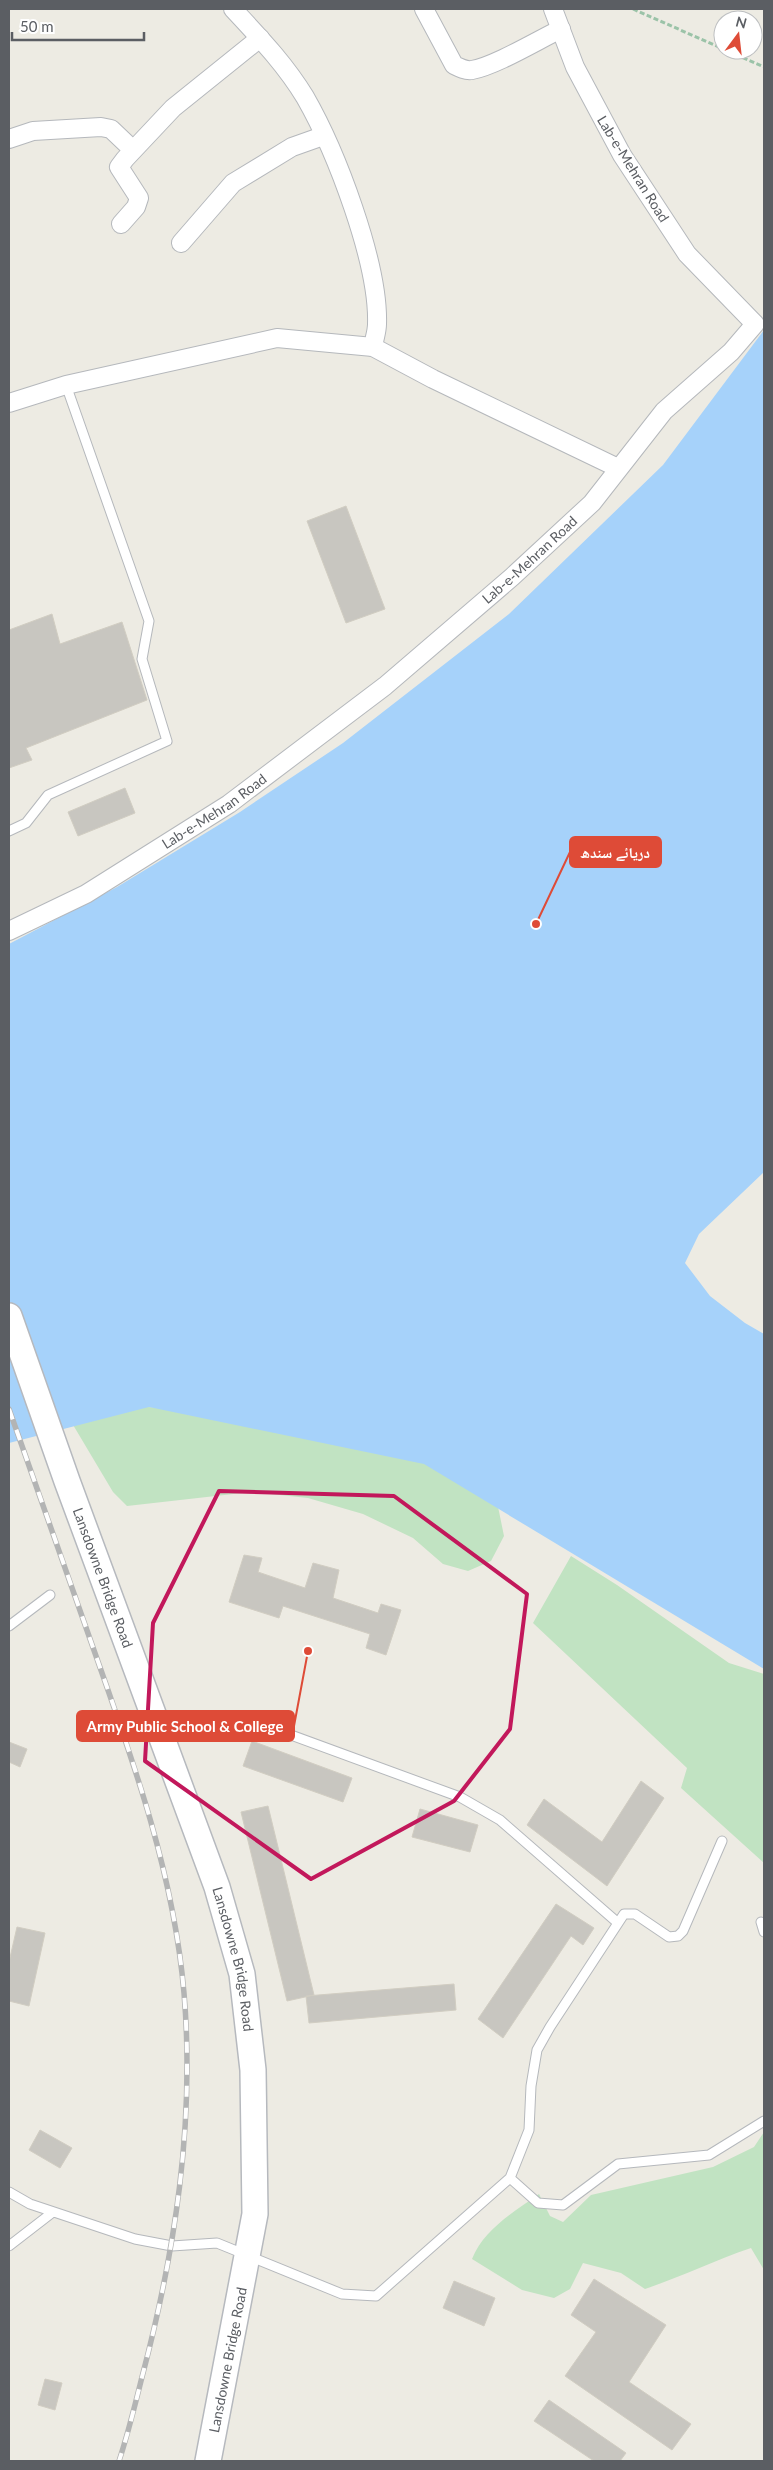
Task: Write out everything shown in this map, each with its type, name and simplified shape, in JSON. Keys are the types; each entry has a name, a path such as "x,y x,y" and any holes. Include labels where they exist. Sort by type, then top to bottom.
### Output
{"main road":[{"name":"Lansdowne Bridge Road","path":"9,1316 67,1481 217,1887 242,1974 253,2070 256,2214 208,2460"}],"street":[{"path":"233,9 272,52 305,97 323,136 354,212 373,282 377,325 373,347"},
{"path":"424,9 454,65 472,70 561,29 553,9"},
{"name":"Lab-e-Mehran Road","path":"9,931 86,894 228,804 385,686 512,577 592,503 664,411 732,352 755,324 687,254 622,155 575,67 561,29"},
{"path":"121,224 136,207 139,198 120,167 132,149 174,108 260,38"},
{"path":"9,140 33,131 101,127 111,129 132,149"},
{"path":"181,243 233,183 292,147 323,136"},
{"path":"9,403 66,385 277,338 373,347 433,379 618,468"}],"lane":[{"path":"9,830 26,823 48,795 167,741 142,659 149,621 66,385"},
{"path":"9,1626 50,1595"},
{"path":"250,1720 460,1797 500,1820 618,1923"},
{"path":"9,2192 30,2204 135,2240 172,2246 216,2243 342,2294 376,2296 510,2178 529,2130 531,2086 537,2050 550,2027 624,1914 635,1914 669,1937 678,1936 683,1931 722,1841"},
{"path":"761,1922 764,1932"},
{"path":"510,2178 538,2203 563,2205 618,2164 709,2155 764,2121"},
{"path":"9,2246 53,2212"}],"path":[{"path":"634,9 764,67"}],"highlighted area":[{"path":"219,1491 394,1496 527,1594 510,1729 454,1801 311,1879 145,1761 153,1623"}],"green space":[{"path":"60,1403 320,1415 495,1492 504,1536 491,1561 468,1571 443,1564 413,1538 363,1514 308,1498 251,1492 127,1506 113,1492"},
{"path":"571,1556 617,1585 729,1663 764,1674 764,1863 681,1788 687,1768 533,1623"},
{"path":"764,2132 764,2270 751,2248 645,2289 621,2273 583,2263 570,2289 554,2298 522,2290 472,2259 477,2248 492,2230 539,2194 550,2216 563,2222 591,2195 713,2167 754,2147"}],"water":[{"path":"764,330 764,1172 699,1234 685,1263 710,1296 745,1323 764,1334 764,1669 424,1464 149,1407 9,1443 9,944 117,887 240,812 343,743 509,614 663,465"}],"building":[{"path":"346,506 385,609 346,623 307,521"},
{"path":"52,614 60,644 122,622 147,700 26,748 32,760 9,768 9,630"},
{"path":"125,788 135,813 78,836 68,812"},
{"path":"244,1555 262,1558 258,1572 305,1588 313,1563 339,1570 333,1598 378,1613 381,1604 401,1610 386,1655 366,1648 370,1634 283,1606 279,1618 229,1602"},
{"path":"252,1741 352,1778 343,1802 243,1766"},
{"path":"9,1742 27,1749 20,1767 9,1762"},
{"path":"641,1781 664,1798 607,1886 527,1825 544,1799 602,1842"},
{"path":"268,1806 314,1995 287,2001 241,1812"},
{"path":"420,1809 478,1825 470,1852 412,1837"},
{"path":"556,1904 594,1928 583,1945 571,1936 503,2038 478,2019"},
{"path":"17,1927 45,1933 29,2006 9,2001 9,1962"},
{"path":"454,1984 456,2010 309,2023 306,1996"},
{"path":"40,2130 72,2148 60,2168 29,2150"},
{"path":"594,2279 666,2325 629,2382 691,2424 672,2450 565,2376 596,2332 571,2315"},
{"path":"454,2281 495,2298 484,2326 443,2308"},
{"path":"45,2379 62,2383 55,2410 38,2405"},
{"path":"549,2400 626,2453 620,2461 594,2461 534,2421"}],"railway":[{"path":"9,1409 125,1739 151,1822 172,1906 184,1993 187,2090 180,2187 173,2235 154,2330 119,2461"}],"place":[{"name":"دریائے سندھ","path":"536,924"},
{"name":"Army Public School & College","path":"308,1651"}]}
